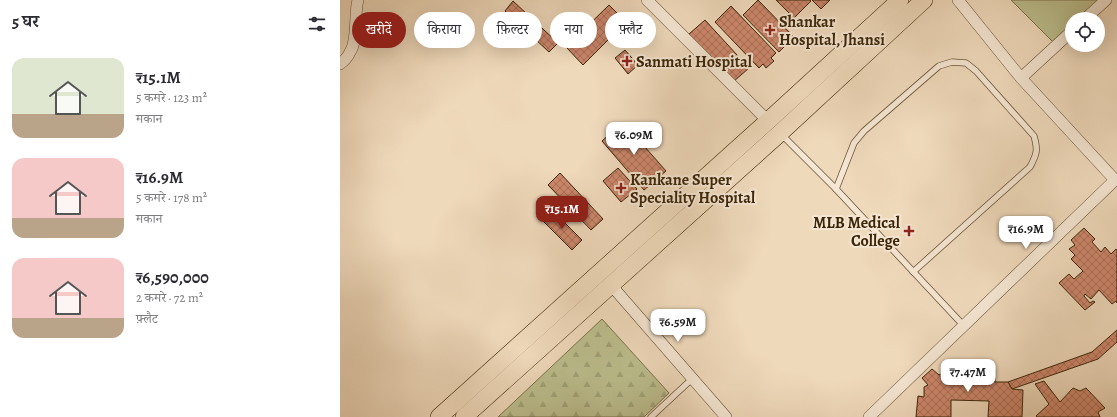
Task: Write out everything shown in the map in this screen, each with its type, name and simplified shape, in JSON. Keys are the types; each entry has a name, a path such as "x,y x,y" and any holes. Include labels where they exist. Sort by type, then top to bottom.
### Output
{"main road":[{"path":"439,417 900,0"},
{"path":"464,417 780,133 924,0"}],"street":[{"path":"340,64 351,51 354,41 356,7 358,0"},
{"path":"647,0 768,121"},
{"path":"869,417 1116,180 1021,78 958,0"},
{"path":"1093,12 1106,0"},
{"path":"1021,78 1065,37"},
{"path":"611,285 726,417"}],"lane":[{"path":"836,189 854,143 864,131 939,66 952,62 966,63 976,71 1034,136 1037,147 1036,157 1030,167 914,272"},
{"path":"780,133 836,189 964,326"},
{"path":"651,417 693,378"}],"green space":[{"path":"1011,0 1102,0 1089,12 1065,12 1065,33 1054,43"},
{"path":"602,319 669,393 644,417 498,417"}],"building":[{"path":"758,0 794,37 779,52 743,15"},
{"path":"776,0 810,0 811,1 794,18"},
{"path":"812,0 830,0 821,9"},
{"path":"513,1 525,12 506,12 505,11"},
{"path":"609,5 616,12 605,12 605,43 583,65 567,48 597,48 597,17"},
{"path":"731,6 776,53 771,58 774,61 766,68 763,64 759,68 715,22"},
{"path":"705,20 749,68 733,82 689,34"},
{"path":"542,28 550,36 550,48 553,48 549,52 542,45"},
{"path":"625,50 638,65 628,74 615,58"},
{"path":"623,122 666,171 644,190 602,141"},
{"path":"618,168 637,189 621,202 603,181"},
{"path":"560,173 603,219 591,230 548,185"},
{"path":"553,211 582,240 572,250 543,221"},
{"path":"1084,228 1095,239 1092,242 1101,252 1105,247 1111,254 1116,249 1117,250 1117,303 1116,301 1112,304 1099,290 1091,299 1085,294 1084,296 1090,303 1093,301 1095,302 1085,310 1059,283 1069,274 1074,279 1083,271 1071,259 1075,255 1069,249 1075,245 1071,240"},
{"path":"1117,330 1117,342 1098,359 1012,389 1008,382 1092,352"},
{"path":"954,366 995,369 995,382 1008,382 1012,389 1023,390 1022,417 988,417 989,401 951,400 951,417 916,417 918,396 924,397 924,387 928,385 922,378 932,369 939,375 953,374"},
{"path":"1044,381 1060,402 1073,388 1080,391 1086,388 1105,408 1098,412 1100,417 1037,417 1036,416 1049,404 1035,384"}],"place":[{"name":"Shankar Hospital, Jhansi","path":"770,30"},
{"name":"Sanmati Hospital","path":"627,61"},
{"name":"Kankane Super Speciality Hospital","path":"621,188"},
{"name":"MLB Medical College","path":"909,231"}]}
